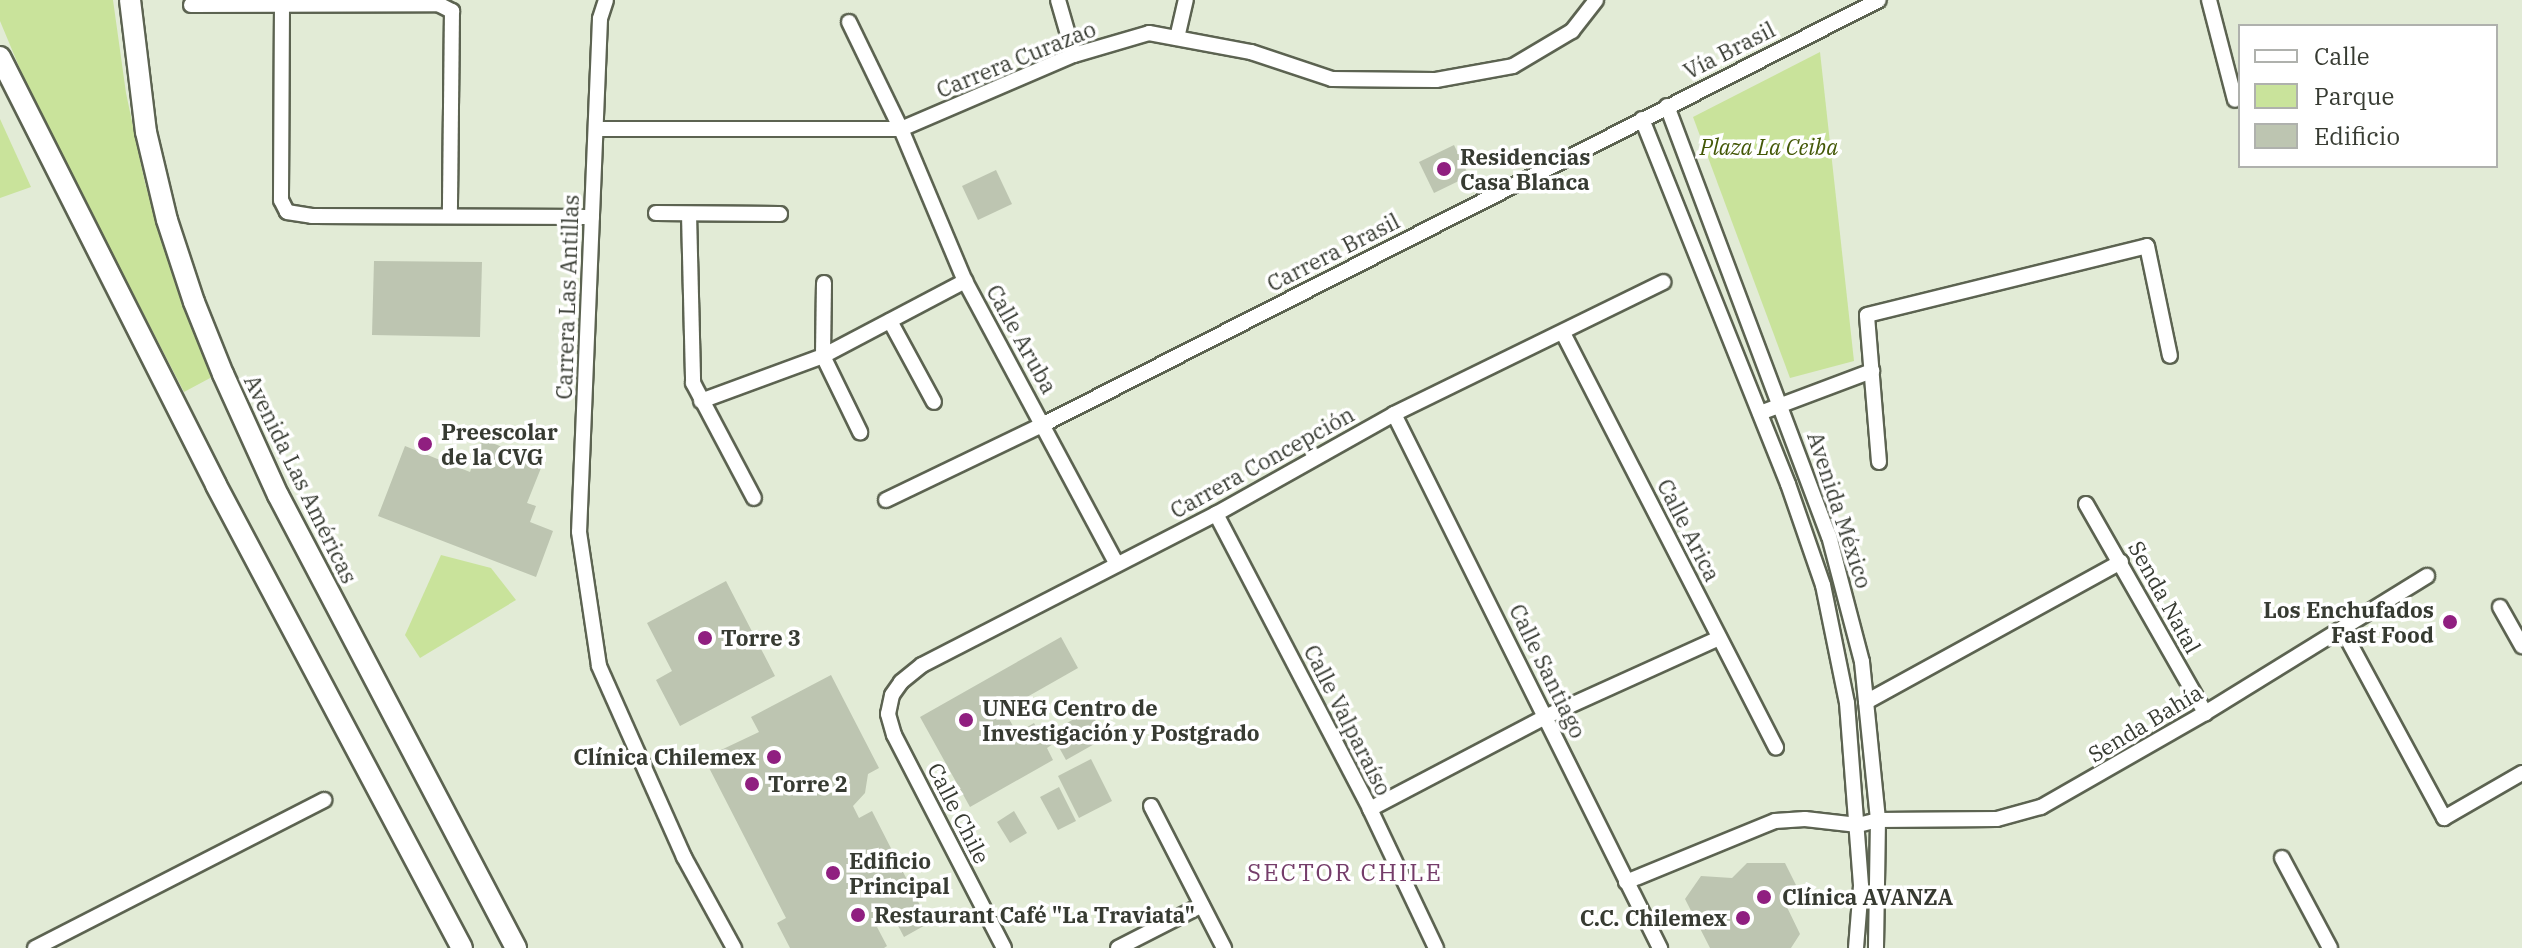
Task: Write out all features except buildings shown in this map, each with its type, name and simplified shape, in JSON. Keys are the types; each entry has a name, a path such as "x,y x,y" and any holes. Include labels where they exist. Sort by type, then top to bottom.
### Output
{"main road":[{"name":"Avenida Las Américas","path":"130,0 146,132 167,220 206,331 278,495 516,948"},
{"path":"0,57 216,485 462,948"}],"street":[{"name":"Carrera Las Antillas","path":"606,0 600,19 579,532 599,666 684,857 734,948"},
{"path":"1058,0 1074,55"},
{"path":"1177,38 1186,0"},
{"name":"Carrera Curazao","path":"901,129 1074,55 1149,33 1251,52 1332,79 1436,80 1513,66 1572,31 1596,0"},
{"name":"Vía Brasil","path":"1642,119 1879,0"},
{"path":"2209,0 2235,100"},
{"path":"191,5 438,4 452,11 450,215"},
{"path":"282,5 283,208 294,214 312,216 592,217"},
{"name":"Calle Aruba","path":"849,22 901,129 965,281 1117,564"},
{"name":"Avenida México","path":"1667,106 1782,403 1829,536 1862,662 1878,820 1876,948"},
{"name":"Avenida México","path":"1642,119 1760,413 1823,585 1847,703 1861,886 1856,948"},
{"name":"Carrera Brasil","path":"886,500 1044,424 1642,119"},
{"path":"596,129 901,129"},
{"path":"656,213 780,214"},
{"path":"689,214 693,383 754,498"},
{"path":"1879,462 1867,315 2147,246 2170,356"},
{"path":"701,401 823,356 965,281"},
{"name":"Carrera Concepción","path":"892,695 901,682 922,665 1216,514 1394,414 1663,282"},
{"path":"824,283 823,356 860,432"},
{"path":"890,321 934,402"},
{"name":"Calle Arica","path":"1563,333 1776,748"},
{"path":"1760,413 1872,371"},
{"name":"Calle Santiago","path":"1394,414 1660,948"},
{"name":"Senda Natal","path":"2086,504 2205,713"},
{"name":"Calle Valparaíso","path":"1216,514 1370,809 1436,948"},
{"path":"1866,702 2121,562"},
{"name":"Senda Bahía","path":"1858,825 1878,820 1997,819 2041,807 2205,713 2427,576"},
{"path":"2500,607 2522,646"},
{"path":"2342,629 2444,818 2522,773"},
{"path":"1370,809 1547,716 1719,638"},
{"name":"Calle Chile","path":"892,695 888,714 894,735 1004,948"},
{"path":"35,948 324,800"},
{"path":"1151,806 1224,948"},
{"path":"1626,882 1775,821 1805,819 1858,825"},
{"path":"2282,858 2330,948"},
{"path":"1118,948 1202,905"}],"green space":[{"path":"0,0 113,0 126,93 145,183 179,295 212,377 184,392 33,100 0,21"},
{"name":"Plaza La Ceiba","path":"1820,52 1854,361 1790,378 1693,117"},
{"path":"0,119 31,187 0,198"},
{"path":"441,555 491,568 516,600 420,658 405,635"}],"place":[{"name":"Residencias Casa Blanca","path":"1444,169"},
{"name":"Preescolar de la CVG","path":"425,444"},
{"name":"Los Enchufados Fast Food","path":"2450,622"},
{"name":"Torre 3","path":"705,638"},
{"name":"UNEG Centro de Investigación y Postgrado","path":"966,720"},
{"name":"Clínica Chilemex","path":"774,757"},
{"name":"Torre 2","path":"752,784"},
{"name":"Edificio Principal","path":"833,873"},
{"name":"Clínica AVANZA","path":"1764,897"},
{"name":"Restaurant Café \"La Traviata\"","path":"858,915"},
{"name":"C.C. Chilemex","path":"1743,918"}],"district":[{"name":"SECTOR CHILE","path":"1345,873"}]}
